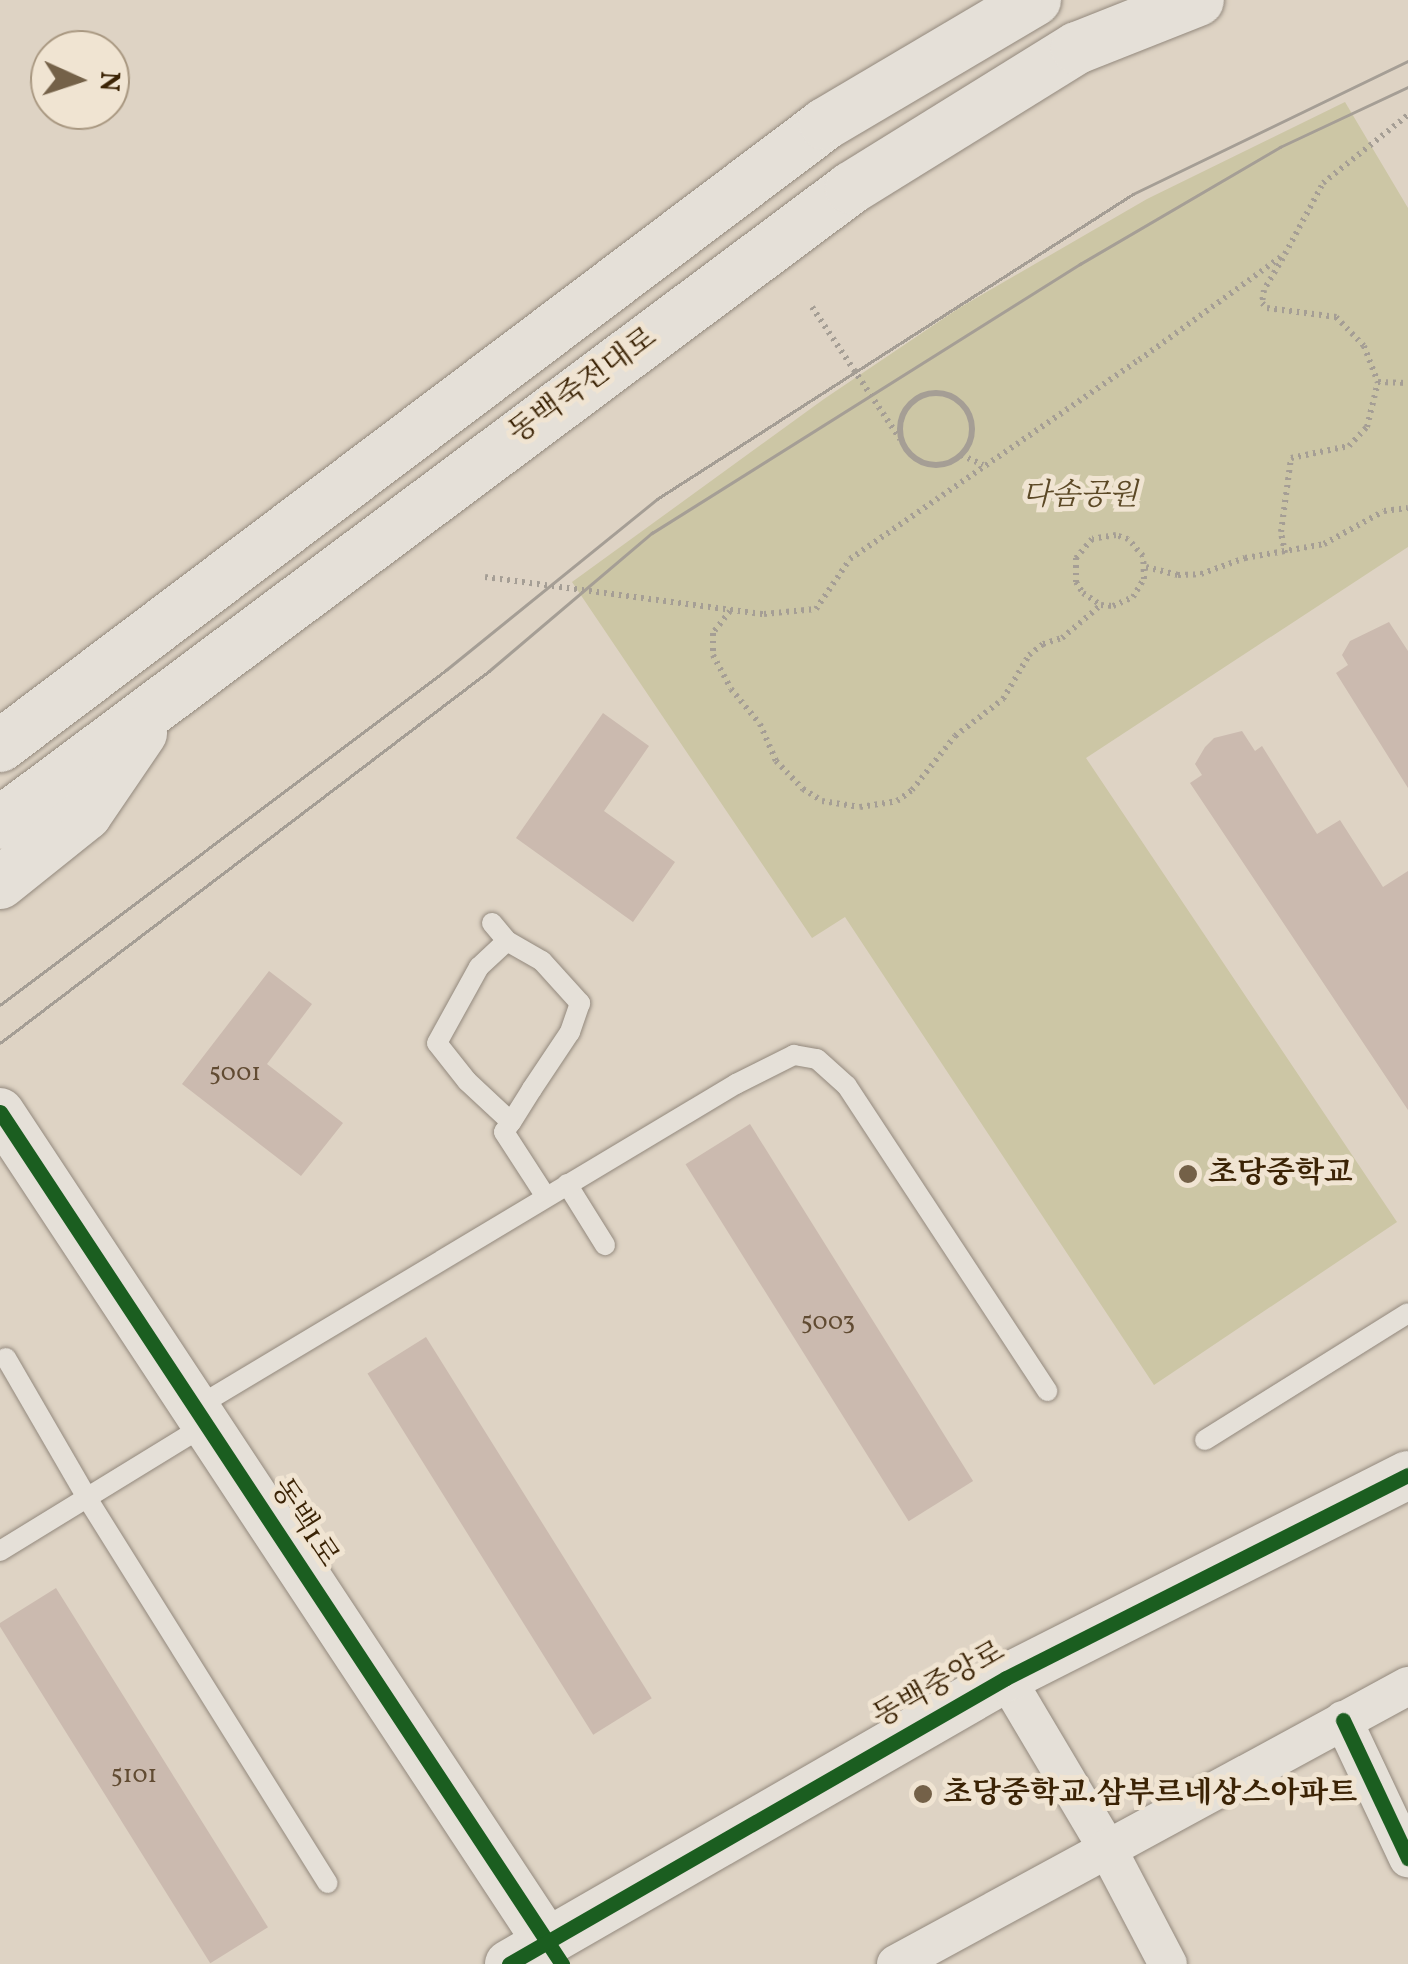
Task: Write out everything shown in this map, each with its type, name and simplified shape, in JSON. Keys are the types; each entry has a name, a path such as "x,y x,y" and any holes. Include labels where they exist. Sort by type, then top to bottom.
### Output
{"main road":[{"name":"동백죽전대로","path":"0,746 825,124 1035,0"},
{"name":"동백죽전대로","path":"0,822 168,693 851,188 1077,48 1198,0"},
{"path":"0,883 86,814 168,693"}],"street":[{"name":"동백1로","path":"0,1112 200,1416 539,1956"},
{"name":"동백중앙로","path":"539,1956 1006,1678 1408,1475"},
{"path":"1006,1678 1107,1848 1168,1964"},
{"path":"896,1964 1408,1686"},
{"path":"1342,1720 1408,1858"}],"lane":[{"path":"492,923 507,941 542,960 580,1003 570,1032 504,1132 546,1197"},
{"path":"507,941 479,967 437,1043 467,1081 511,1122"},
{"path":"0,1551 87,1498 200,1416 546,1197 794,1055 817,1059 847,1086 1047,1390"},
{"path":"567,1184 605,1245"},
{"path":"1205,1440 1408,1313"},
{"path":"6,1358 87,1498 328,1883"}],"path":[{"path":"1285,553 1281,532 1291,458 1349,446 1367,428 1378,382 1364,346 1336,316 1267,308 1262,303 1264,290 1323,183 1408,115"},
{"path":"485,577 730,610 779,614 816,609 850,558 1139,360 1285,254"},
{"path":"812,307 906,449 915,458 938,465 961,455 968,445 971,420 959,400 938,392 916,398 902,416 901,439 906,449"},
{"path":"1378,382 1408,383"},
{"path":"961,455 983,465"},
{"path":"1146,567 1178,575 1201,574 1245,558 1285,553 1341,538 1384,511 1408,508"},
{"path":"1104,534 1116,535 1137,546 1146,567 1133,597 1113,606 1101,605 1083,593 1074,570 1082,547 1104,534"},
{"path":"730,610 713,633 714,655 730,689 760,724 776,761 803,789 822,801 860,807 897,801 912,790 955,736 1003,699 1030,655 1043,644 1062,638 1101,605"}],"green space":[{"name":"다솜공원","path":"1345,102 1408,208 1408,547 1086,758 1397,1222 1154,1385 845,917 812,938 572,582 824,399 959,308 1147,199"}],"building":[{"path":"1389,622 1408,651 1408,788 1336,673 1348,665 1342,655 1350,641"},
{"path":"603,713 649,746 604,811 675,862 633,922 516,838"},
{"path":"1242,731 1255,751 1262,746 1317,834 1340,820 1383,887 1408,871 1408,1110 1190,783 1202,775 1195,764 1214,738"},
{"path":"269,971 312,1004 267,1064 343,1123 301,1176 182,1084"},
{"path":"750,1124 973,1481 909,1521 686,1164"},
{"path":"426,1337 652,1698 593,1735 367,1374"},
{"path":"56,1588 268,1927 210,1963 0,1627 0,1623"}],"tram line":[{"path":"0,1005 446,670 657,499 1133,194 1408,61"},
{"path":"0,1043 489,671 652,533 1080,264 1280,147 1408,87"}],"cycle path":[{"path":"0,1112 562,1964"},
{"path":"509,1964 1006,1678 1408,1475"},
{"path":"1343,1720 1408,1858"}],"place":[{"name":"초당중학교","path":"1188,1174"},
{"name":"초당중학교.삼부르네상스아파트","path":"923,1794"}]}
